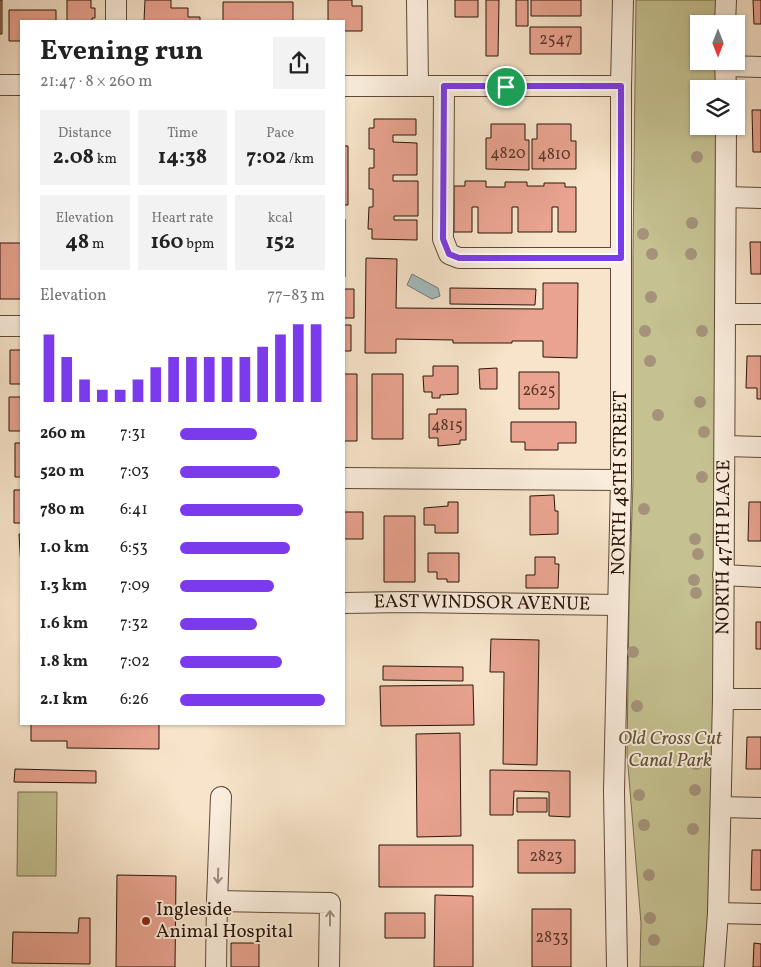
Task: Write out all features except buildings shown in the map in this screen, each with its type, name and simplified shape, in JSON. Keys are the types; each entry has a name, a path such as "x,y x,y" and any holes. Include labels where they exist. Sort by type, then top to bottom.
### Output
{"street":[{"path":"116,0 116,20"},
{"path":"417,0 418,86"},
{"name":"NORTH 48TH STREET","path":"617,967 614,791 621,480 621,86 623,0"},
{"path":"725,15 726,0"},
{"path":"745,66 761,67"},
{"path":"0,85 20,85"},
{"path":"345,86 621,86"},
{"path":"444,86 443,239 449,254 459,258 621,258"},
{"name":"NORTH 47TH PLACE","path":"714,967 718,913 723,699 726,135"},
{"path":"726,197 761,198"},
{"path":"725,314 761,314"},
{"path":"0,326 20,326"},
{"path":"725,446 761,446"},
{"path":"345,478 621,480"},
{"path":"723,575 761,577"},
{"name":"EAST WINDSOR AVENUE","path":"345,603 618,605"},
{"path":"723,699 761,700"},
{"path":"216,967 221,797"},
{"path":"721,807 761,808"},
{"path":"217,901 330,903 329,967"},
{"path":"718,913 761,914"}],"green space":[{"name":"Old Cross Cut Canal Park","path":"636,0 717,0 717,15 690,15 690,70 717,70 717,80 690,80 690,135 718,135 714,697 710,912 705,967 640,967 641,923 627,754 633,482"},
{"path":"18,792 57,792 56,876 17,876"}],"water":[{"path":"412,274 438,288 440,296 432,299 407,285"}],"place":[{"name":"Ingleside Animal Hospital","path":"146,921"}],"route":[{"path":"444,86 506,87 621,86 621,258 459,258 449,254 443,239 444,86"}]}
